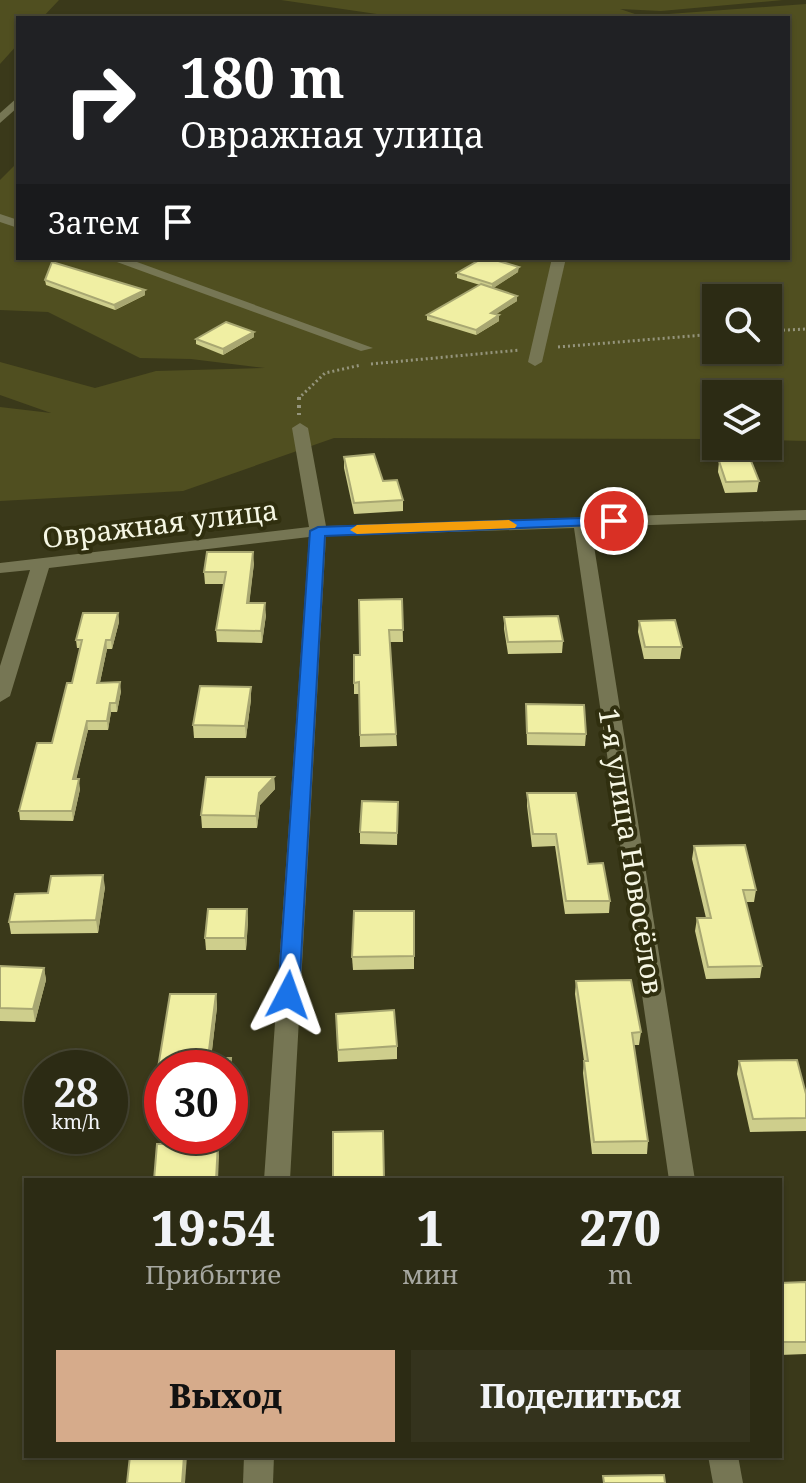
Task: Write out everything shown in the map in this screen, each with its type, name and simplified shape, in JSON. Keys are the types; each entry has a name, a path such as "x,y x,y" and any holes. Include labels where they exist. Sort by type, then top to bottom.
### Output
{"street":[{"path":"0,120 16,103"},
{"path":"119,260 366,348"},
{"path":"534,355 558,261"},
{"path":"277,1178 318,531 300,428"},
{"name":"Овражная улица","path":"0,568 318,531 806,515"},
{"name":"1-я улица Новосёлов","path":"582,522 682,1178"},
{"path":"0,696 41,564"},
{"path":"258,1483 259,1458"},
{"path":"723,1458 728,1483"}],"path":[{"path":"782,330 806,329"},
{"path":"548,348 702,335"},
{"path":"300,428 298,398 325,373 365,365 534,355"}],"shaded area":[{"path":"0,0 59,0 44,16 16,16 16,46 0,64"},
{"path":"281,0 783,0 661,11 620,9 641,16 390,16"},
{"path":"806,4 806,441 782,440 782,380 702,380 702,439 334,438 183,491 0,501 0,407 51,413 0,395 0,362 95,388 156,371 265,368 191,359 140,358 48,312 0,310 0,180 16,164 16,260 790,260 790,16 641,16"}],"building":[{"path":"480,260 495,260 519,267 492,284 457,273"},
{"path":"52,262 145,290 114,305 45,280"},
{"path":"481,284 517,296 491,313 499,315 476,330 427,315"},
{"path":"226,322 254,332 223,349 196,339"},
{"path":"374,454 383,481 397,480 403,500 354,503 344,457"},
{"path":"719,461 751,461 759,481 726,482"},
{"path":"207,552 253,552 247,603 265,603 261,631 216,630 226,572 204,572"},
{"path":"402,599 403,630 389,630 396,734 360,735 359,682 354,683 354,655 360,655 359,600"},
{"path":"83,613 118,613 111,640 106,640 97,683 120,682 116,703 110,703 107,721 87,721 73,779 79,779 72,811 19,811 37,743 52,743 67,683 72,683 82,640 76,640"},
{"path":"558,616 563,641 508,642 504,617"},
{"path":"675,620 682,647 645,647 639,621"},
{"path":"200,686 251,687 245,726 193,725"},
{"path":"526,704 584,705 586,734 527,733"},
{"path":"206,777 274,777 259,793 256,816 201,815"},
{"path":"527,793 576,793 588,864 603,863 610,901 566,901 556,834 533,834"},
{"path":"362,801 398,802 397,833 360,832"},
{"path":"745,845 756,890 743,890 762,966 708,967 697,918 711,918 694,846"},
{"path":"103,875 96,920 9,922 15,894 48,893 51,876"},
{"path":"208,909 247,909 245,938 205,938"},
{"path":"354,911 414,911 414,956 352,957"},
{"path":"0,966 44,968 33,1009 0,1008"},
{"path":"631,980 641,1032 632,1033 648,1141 594,1142 584,1061 588,1061 576,981"},
{"path":"170,994 216,994 209,1050 161,1050"},
{"path":"394,1010 397,1046 338,1050 336,1014"},
{"path":"797,1060 806,1094 806,1118 753,1119 739,1061"},
{"path":"383,1131 384,1178 333,1178 333,1132"},
{"path":"156,1154 217,1154 216,1178 154,1178"},
{"path":"806,1282 806,1342 782,1342 782,1283"},
{"path":"130,1458 184,1458 182,1483 127,1483"},
{"path":"664,1475 665,1483 604,1483 603,1476"}],"slow traffic":[{"path":"357,530 509,525"}],"route":[{"path":"288,995 318,531 614,521"}]}
